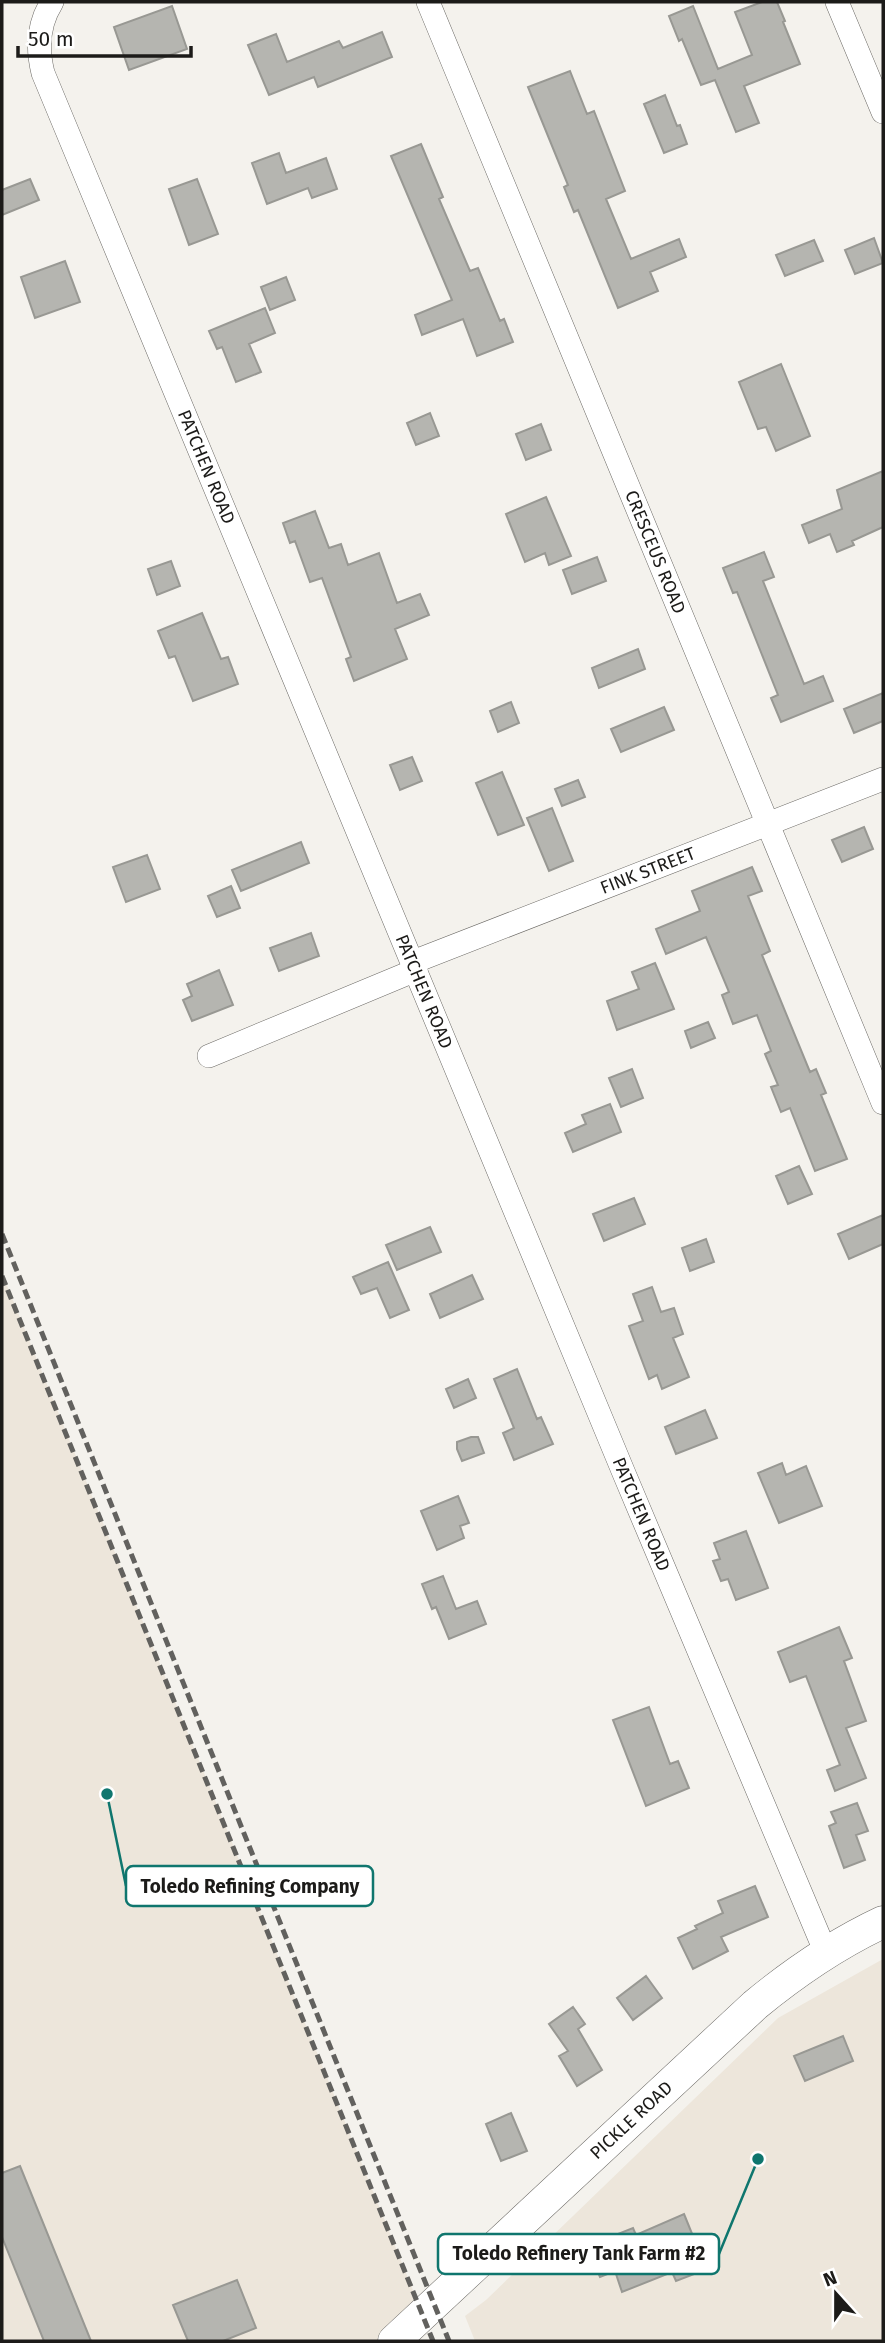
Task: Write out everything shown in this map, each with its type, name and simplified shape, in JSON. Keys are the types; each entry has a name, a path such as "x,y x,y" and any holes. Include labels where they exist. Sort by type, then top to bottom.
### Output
{"street":[{"name":"PATCHEN ROAD","path":"51,2 39,41 43,73 622,1471 826,1953"},
{"name":"CRESCEUS ROAD","path":"428,2 883,1103"},
{"path":"837,2 883,112"},
{"name":"FINK STREET","path":"209,1056 414,966 883,779"},
{"name":"PICKLE ROAD","path":"394,2341 755,2005 794,1973 883,1922"}],"shaded area":[{"path":"2,1273 423,2315 395,2341 2,2341"},
{"path":"883,1959 883,2341 475,2341 465,2316 486,2300 778,2018"}],"building":[{"path":"762,2 777,2 800,64 744,86 759,123 736,132 715,80 701,85 682,39 679,41 669,16 693,6 718,69 752,55 735,12"},
{"path":"172,6 187,49 129,70 114,27"},
{"path":"382,32 392,57 318,87 314,77 269,95 248,45 276,34 287,62 339,41 343,48"},
{"path":"570,71 587,114 594,111 625,191 606,199 631,259 679,239 686,257 650,272 658,291 618,308 578,210 574,212 564,187 568,185 528,87"},
{"path":"665,95 687,144 664,153 644,104"},
{"path":"421,144 443,197 439,199 470,271 478,268 500,321 504,319 513,342 477,356 463,319 422,335 415,315 452,300 391,156"},
{"path":"279,153 286,173 326,158 337,189 312,198 308,188 267,204 252,163"},
{"path":"30,179 39,200 2,215 2,190"},
{"path":"197,179 218,234 189,245 169,189"},
{"path":"874,238 883,263 855,274 845,250"},
{"path":"814,240 823,261 785,276 776,255"},
{"path":"65,261 80,302 35,318 21,277"},
{"path":"286,277 295,300 270,310 261,287"},
{"path":"265,308 275,333 249,344 261,372 236,382 222,347 217,349 209,331"},
{"path":"781,364 810,436 776,451 766,427 758,429 739,382"},
{"path":"430,413 439,436 416,445 407,423"},
{"path":"541,424 551,450 526,460 516,434"},
{"path":"883,471 883,527 852,541 854,545 837,552 830,534 809,543 802,525 842,509 837,490"},
{"path":"546,497 571,556 549,565 545,553 525,562 506,514"},
{"path":"315,511 329,548 341,544 348,565 379,553 397,603 420,594 429,615 395,629 407,659 354,681 346,659 351,657 322,578 310,582 295,541 290,543 283,523"},
{"path":"764,552 774,577 763,581 804,684 823,676 833,701 781,722 771,698 778,695 737,592 733,593 723,568"},
{"path":"597,557 606,581 572,594 563,570"},
{"path":"171,561 180,586 157,595 148,569"},
{"path":"202,613 221,659 228,657 238,684 193,701 175,656 169,658 158,631"},
{"path":"638,649 645,669 599,688 592,668"},
{"path":"883,693 883,721 854,733 844,709"},
{"path":"511,702 519,723 498,732 490,711"},
{"path":"664,707 674,730 621,752 611,729"},
{"path":"412,757 422,781 400,790 390,765"},
{"path":"502,772 524,825 498,835 476,783"},
{"path":"578,780 585,797 562,806 555,789"},
{"path":"552,808 573,861 549,871 527,818"},
{"path":"864,827 873,849 842,862 832,840"},
{"path":"301,842 309,863 241,891 232,870"},
{"path":"147,855 160,889 126,902 113,867"},
{"path":"752,867 762,891 748,896 770,951 762,955 810,1072 816,1069 826,1093 821,1095 847,1159 815,1171 790,1108 781,1112 771,1087 778,1085 765,1054 771,1051 757,1015 733,1024 722,995 729,992 706,937 666,954 656,929 700,911 692,891"},
{"path":"231,886 240,908 217,917 208,896"},
{"path":"311,933 319,956 279,971 270,948"},
{"path":"655,963 674,1009 617,1030 607,1001 639,989 632,972"},
{"path":"219,970 233,1005 192,1021 183,1000 192,996 187,984"},
{"path":"708,1022 715,1038 691,1048 685,1031"},
{"path":"632,1069 643,1098 621,1107 609,1078"},
{"path":"610,1104 621,1132 573,1152 565,1133 586,1124 582,1115"},
{"path":"799,1166 812,1194 788,1204 776,1176"},
{"path":"634,1198 645,1224 604,1241 593,1214"},
{"path":"883,1215 883,1244 849,1259 838,1234"},
{"path":"430,1227 441,1252 397,1270 386,1245"},
{"path":"706,1239 714,1262 690,1271 682,1248"},
{"path":"388,1262 409,1310 390,1318 377,1288 361,1294 353,1277"},
{"path":"472,1275 483,1299 440,1318 430,1294"},
{"path":"652,1287 661,1312 674,1308 683,1334 673,1338 689,1377 662,1389 657,1375 649,1379 629,1326 643,1321 633,1294"},
{"path":"517,1369 537,1419 541,1417 553,1444 514,1460 503,1433 514,1428 494,1379"},
{"path":"468,1379 476,1398 454,1408 446,1389"},
{"path":"705,1410 717,1438 676,1454 665,1427"},
{"path":"478,1437 484,1453 462,1461 457,1442"},
{"path":"782,1463 786,1475 806,1466 822,1506 779,1523 758,1473"},
{"path":"458,1496 469,1523 460,1526 464,1538 437,1550 421,1511"},
{"path":"746,1531 768,1588 736,1600 728,1579 721,1581 713,1561 720,1559 714,1543"},
{"path":"443,1576 456,1609 477,1601 486,1624 449,1639 436,1607 432,1609 422,1584"},
{"path":"839,1627 852,1658 844,1661 866,1721 846,1728 866,1778 835,1791 827,1770 840,1765 806,1676 790,1682 778,1652"},
{"path":"649,1707 670,1764 678,1761 689,1788 646,1806 613,1720"},
{"path":"857,1803 868,1831 856,1835 865,1860 844,1868 829,1826 836,1823 831,1812"},
{"path":"755,1886 768,1917 721,1937 728,1951 693,1969 678,1938 697,1929 695,1926 723,1913 718,1901"},
{"path":"646,1976 662,1998 633,2020 617,1998"},
{"path":"573,2007 585,2024 578,2029 602,2070 577,2086 559,2056 568,2051 549,2024"},
{"path":"843,2036 853,2061 805,2081 794,2056"},
{"path":"511,2113 527,2151 501,2161 486,2124"},
{"path":"20,2166 91,2341 44,2341 2,2237 2,2173"},
{"path":"684,2214 699,2251 703,2249 710,2268 676,2281 672,2272 622,2292 615,2271 600,2277 593,2261 601,2258 595,2243 633,2228 636,2235"},
{"path":"237,2280 256,2328 223,2341 188,2341 173,2305"}],"railway":[{"path":"2,1234 449,2341"},
{"path":"2,1276 433,2341"}],"place":[{"name":"Toledo Refining Company","path":"107,1794"},
{"name":"Toledo Refinery Tank Farm #2","path":"758,2159"}]}
